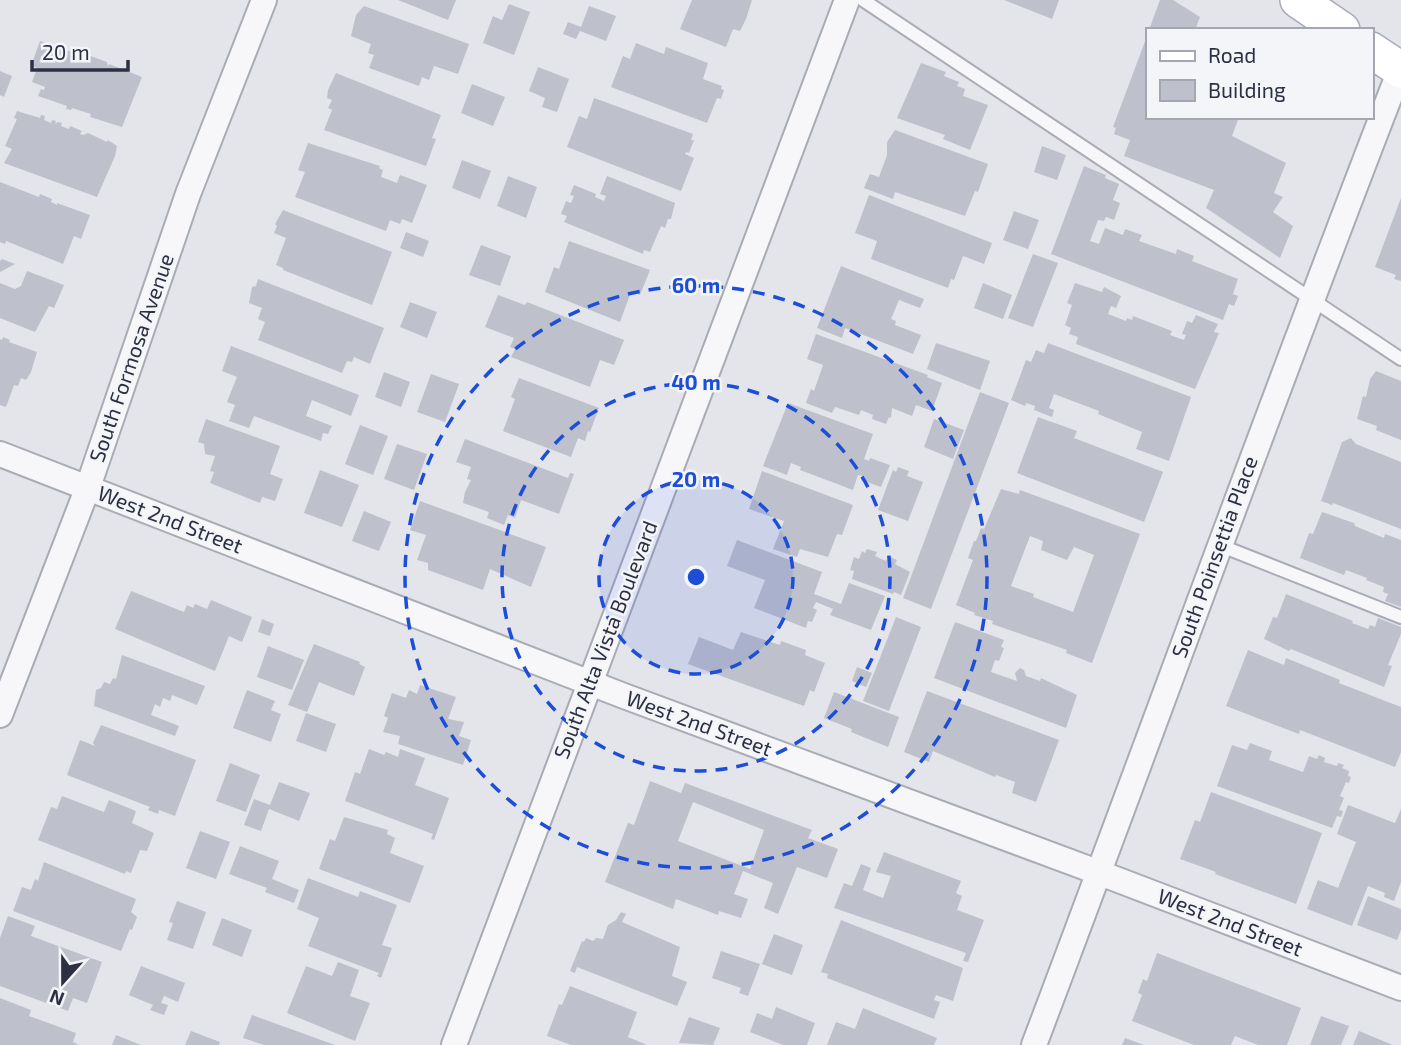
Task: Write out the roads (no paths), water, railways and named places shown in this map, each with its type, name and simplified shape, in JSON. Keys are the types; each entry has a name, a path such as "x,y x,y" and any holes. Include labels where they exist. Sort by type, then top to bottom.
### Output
{"main road":[{"path":"1298,0 1339,28"},
{"path":"1373,51 1401,70"}],"street":[{"name":"South Formosa Avenue","path":"0,715 88,487 188,194 264,0"},
{"name":"South Alta Vista Boulevard","path":"454,1045 847,0"},
{"name":"South Poinsettia Place","path":"1034,1045 1100,873 1219,545 1401,70"},
{"name":"West 2nd Street","path":"0,454 590,683 1401,988"}],"lane":[{"path":"863,0 1401,359"},
{"path":"1219,545 1401,617"}]}
